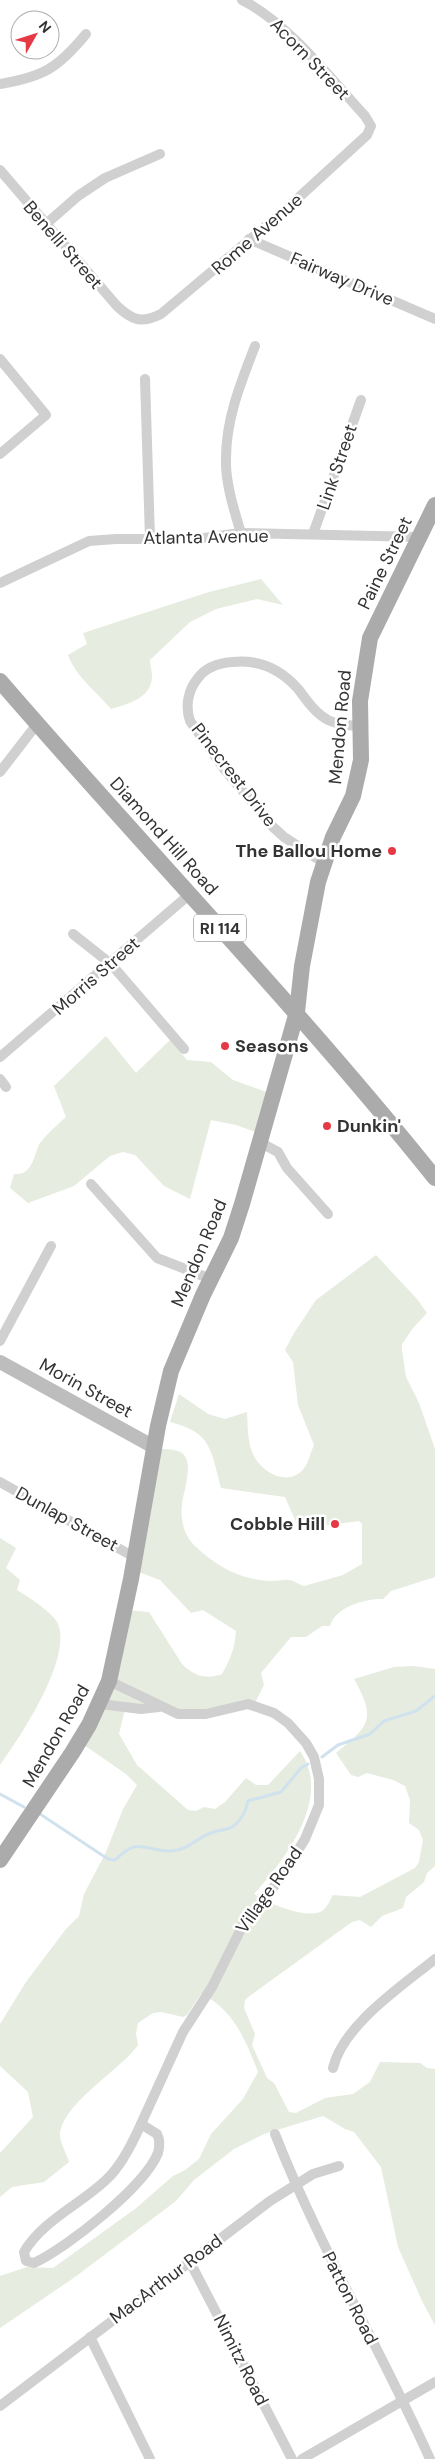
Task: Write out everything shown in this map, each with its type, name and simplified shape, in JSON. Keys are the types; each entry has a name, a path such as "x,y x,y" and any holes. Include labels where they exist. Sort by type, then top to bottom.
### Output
{"main road":[{"name":"Paine Street","path":"370,638 435,505"},
{"name":"Mendon Road","path":"0,1860 62,1770 100,1704 109,1682 154,1447 177,1354 210,1279 231,1238 261,1143 296,1012 307,938 318,882 333,837 353,796 361,760 362,726 360,701 370,638"},
{"name":"Diamond Hill Road","path":"0,681 92,787 296,1012 435,1178"}],"street":[{"name":"Acorn Street","path":"242,0 260,9 280,26 365,116 371,126"},
{"path":"0,84 29,79 51,68 70,54 86,34"},
{"name":"Rome Avenue","path":"129,317 148,320 161,314 285,210 367,135 371,126"},
{"path":"46,224 78,196 105,178 160,154"},
{"name":"Benelli Street","path":"0,170 116,306 129,317"},
{"name":"Fairway Drive","path":"249,239 435,319"},
{"path":"241,533 234,510 226,459 238,391 255,346"},
{"path":"0,359 46,415 0,454"},
{"path":"145,379 150,538"},
{"name":"Link Street","path":"313,534 361,400"},
{"name":"Atlanta Avenue","path":"0,583 89,541 150,538 196,539 241,533 421,536"},
{"name":"Pinecrest Drive","path":"324,863 284,837 225,770 190,721 188,713 189,698 194,684 200,676 220,663 251,661 270,666 292,683 316,711 329,721 362,726"},
{"path":"0,772 38,724"},
{"name":"Morris Street","path":"0,1057 111,964 190,894"},
{"path":"73,934 111,964 184,1049"},
{"path":"261,1143 278,1152 287,1168 328,1214"},
{"path":"91,1184 157,1258 210,1279"},
{"path":"0,1341 52,1246"},
{"name":"Morin Street","path":"0,1362 154,1447"},
{"name":"Dunlap Street","path":"0,1482 134,1557"},
{"name":"Village Road","path":"109,1682 159,1707 178,1714 206,1714 248,1704 274,1713 288,1723 306,1742 318,1770 320,1791 316,1815 305,1839 280,1879 244,1924 212,1987 182,2032 141,2124 108,2179 30,2241 24,2252 26,2261 34,2264 52,2255 118,2203 137,2183 158,2153 160,2142 157,2134 141,2124"},
{"name":"Village Road","path":"100,1704 141,1709 159,1707"},
{"path":"333,2068 338,2052 358,2026 435,1959"},
{"name":"Patton Road","path":"275,2134 294,2184 370,2338 404,2400 430,2459"},
{"name":"MacArthur Road","path":"0,2406 294,2184 313,2174 339,2166"},
{"name":"Nimitz Road","path":"190,2262 292,2459"},
{"path":"90,2337 150,2459"},
{"path":"302,2459 435,2382"}],"shaded area":[{"path":"261,579 283,605 257,599 216,609 190,622 150,660 151,684 144,695 131,702 111,709 81,677 68,655 87,644 83,633 209,592"},
{"path":"106,1036 136,1073 170,1040 187,1060 211,1062 233,1080 272,1094 258,1133 236,1125 211,1120 190,1199 164,1186 135,1155 123,1152 110,1156 74,1186 28,1203 10,1188 14,1174 21,1174 26,1171 32,1163 40,1143 66,1117 54,1086"},
{"path":"376,1255 417,1299 427,1313 402,1344 402,1350 406,1377 419,1403 435,1449 435,1577 391,1591 383,1599 368,1600 352,1605 338,1614 330,1626 322,1626 306,1637 291,1637 261,1673 264,1685 252,1709 125,1709 119,1734 137,1765 188,1810 196,1811 204,1807 215,1809 225,1802 246,1778 256,1785 268,1785 300,1751 309,1769 311,1788 308,1808 291,1846 254,1894 287,1909 297,1912 315,1913 324,1910 333,1895 360,1897 415,1868 419,1862 423,1840 419,1830 409,1823 410,1800 405,1786 393,1780 367,1773 358,1777 351,1775 336,1753 356,1736 366,1721 366,1704 354,1679 394,1667 413,1666 435,1669 435,1866 427,1873 424,1882 406,1897 403,1908 382,1916 371,1927 360,1920 352,1922 251,1995 245,2000 244,2008 255,2034 252,2045 267,2078 274,2083 289,2112 296,2113 325,2098 353,2094 370,2082 380,2062 420,2063 427,2068 435,2069 435,2325 398,2247 381,2167 354,2132 323,2116 264,2134 234,2149 194,2180 176,2201 75,2277 0,2328 0,2276 27,2267 53,2268 135,2209 173,2176 185,2170 199,2159 211,2134 243,2099 258,2072 249,2049 237,2027 222,2008 212,2000 201,1994 187,2015 183,2017 161,2012 153,2013 138,2023 136,2034 138,2045 130,2055 80,2100 62,2125 60,2137 69,2162 44,2182 12,2187 0,2197 0,2153 33,2117 28,2092 0,2066 0,2024 26,1982 66,1929 79,1916 84,1894 106,1852 123,1809 137,1785 126,1774 81,1743 125,1610 149,1612 182,1664 201,1676 211,1677 222,1674 230,1659 235,1643 236,1631 203,1610 191,1613 160,1580 133,1570 155,1448 178,1451 187,1460 188,1475 183,1499 182,1521 191,1542 221,1566 250,1578 271,1581 290,1580 304,1586 343,1575 362,1564 362,1524 359,1521 299,1529 285,1497 221,1488 212,1453 208,1445 194,1431 170,1422 179,1394 208,1414 225,1419 247,1412 248,1436 255,1458 259,1464 272,1474 278,1476 293,1476 299,1473 305,1467 314,1445 298,1405 293,1362 285,1350 316,1300"},
{"path":"0,1538 16,1548 6,1568 20,1580 17,1590 52,1615 58,1624 60,1639 58,1657 42,1697 20,1736 0,1765"}],"waterway":[{"path":"322,1757 338,1745 370,1734 384,1721 416,1711 435,1696"},
{"path":"40,1814 108,1859 115,1860 124,1852 137,1846 162,1851 178,1850 189,1846 208,1834 232,1827 242,1817 248,1801 281,1792 301,1768 308,1764"},
{"path":"0,1794 24,1807"}],"place":[{"name":"The Ballou Home","path":"392,851"},
{"name":"Seasons","path":"225,1046"},
{"name":"Dunkin'","path":"327,1126"},
{"name":"Cobble Hill","path":"335,1524"}]}
